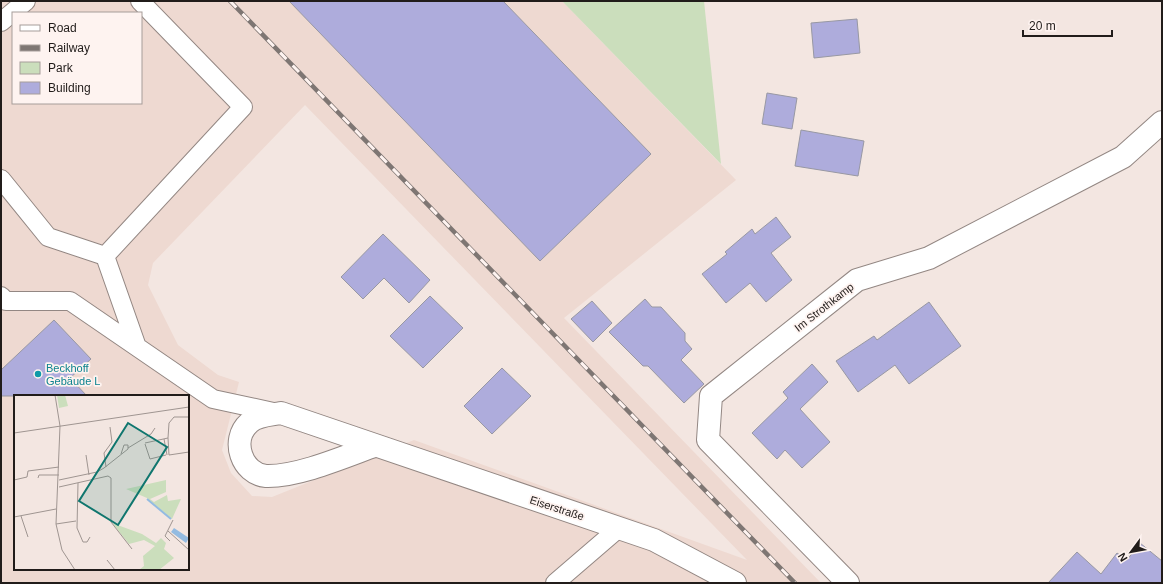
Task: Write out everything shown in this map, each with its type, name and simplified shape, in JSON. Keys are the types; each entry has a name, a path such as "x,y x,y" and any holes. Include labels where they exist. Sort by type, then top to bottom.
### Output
{"street":[{"name":"Im Strothkamp","path":"848,583 708,440 711,396 857,280 929,258 957,244 1123,157 1162,122"},
{"name":"Eiserstraße","path":"281,413 374,446 654,540 735,583"},
{"path":"281,413 260,417 249,422 239,437 240,454 250,468 264,476 284,475 374,446"}],"lane":[{"path":"13,12 26,1"},
{"path":"105,256 243,107 140,1"},
{"path":"1,22 12,13"},
{"path":"1,179 48,237 105,256"},
{"path":"105,256 137,347"},
{"path":"1,296 6,301 70,301 213,399 281,413"},
{"path":"555,583 620,528"}],"shaded area":[{"path":"1,1 562,1 736,180 564,318 821,583 1,583","holes":["305,105 747,560 414,440 272,497 252,496 231,473 222,450 239,382 218,375 178,345 148,285 153,263"]}],"green space":[{"path":"562,1 704,1 721,164"}],"building":[{"path":"289,1 503,1 651,154 540,261"},
{"path":"857,19 860,53 814,58 811,23"},
{"path":"767,93 797,98 792,129 762,124"},
{"path":"801,130 864,141 858,176 795,166"},
{"path":"776,217 791,237 771,253 792,280 766,302 750,283 726,303 702,274 727,254 725,252 752,229 755,234"},
{"path":"383,234 430,280 409,303 384,278 363,299 341,277"},
{"path":"430,296 463,328 423,368 390,336"},
{"path":"645,299 652,307 661,307 685,333 685,341 692,349 681,360 704,384 684,403 648,366 643,366 609,332"},
{"path":"592,301 612,323 593,342 571,319"},
{"path":"929,302 961,346 909,384 895,365 858,392 836,361 874,336 877,340"},
{"name":"Beckhoff Gebäude L","path":"54,320 91,359 70,378 86,395 1,396 1,370"},
{"path":"812,364 828,382 800,409 830,442 802,468 785,450 777,459 752,433 788,398 783,392"},
{"path":"502,368 531,396 492,434 464,406"},
{"path":"1140,543 1162,561 1162,583 1048,583 1077,552 1101,574 1117,553 1127,560"}],"railway":[{"path":"230,1 795,583"}],"place":[{"name":"Beckhoff Gebäude L","path":"38,374"}]}
